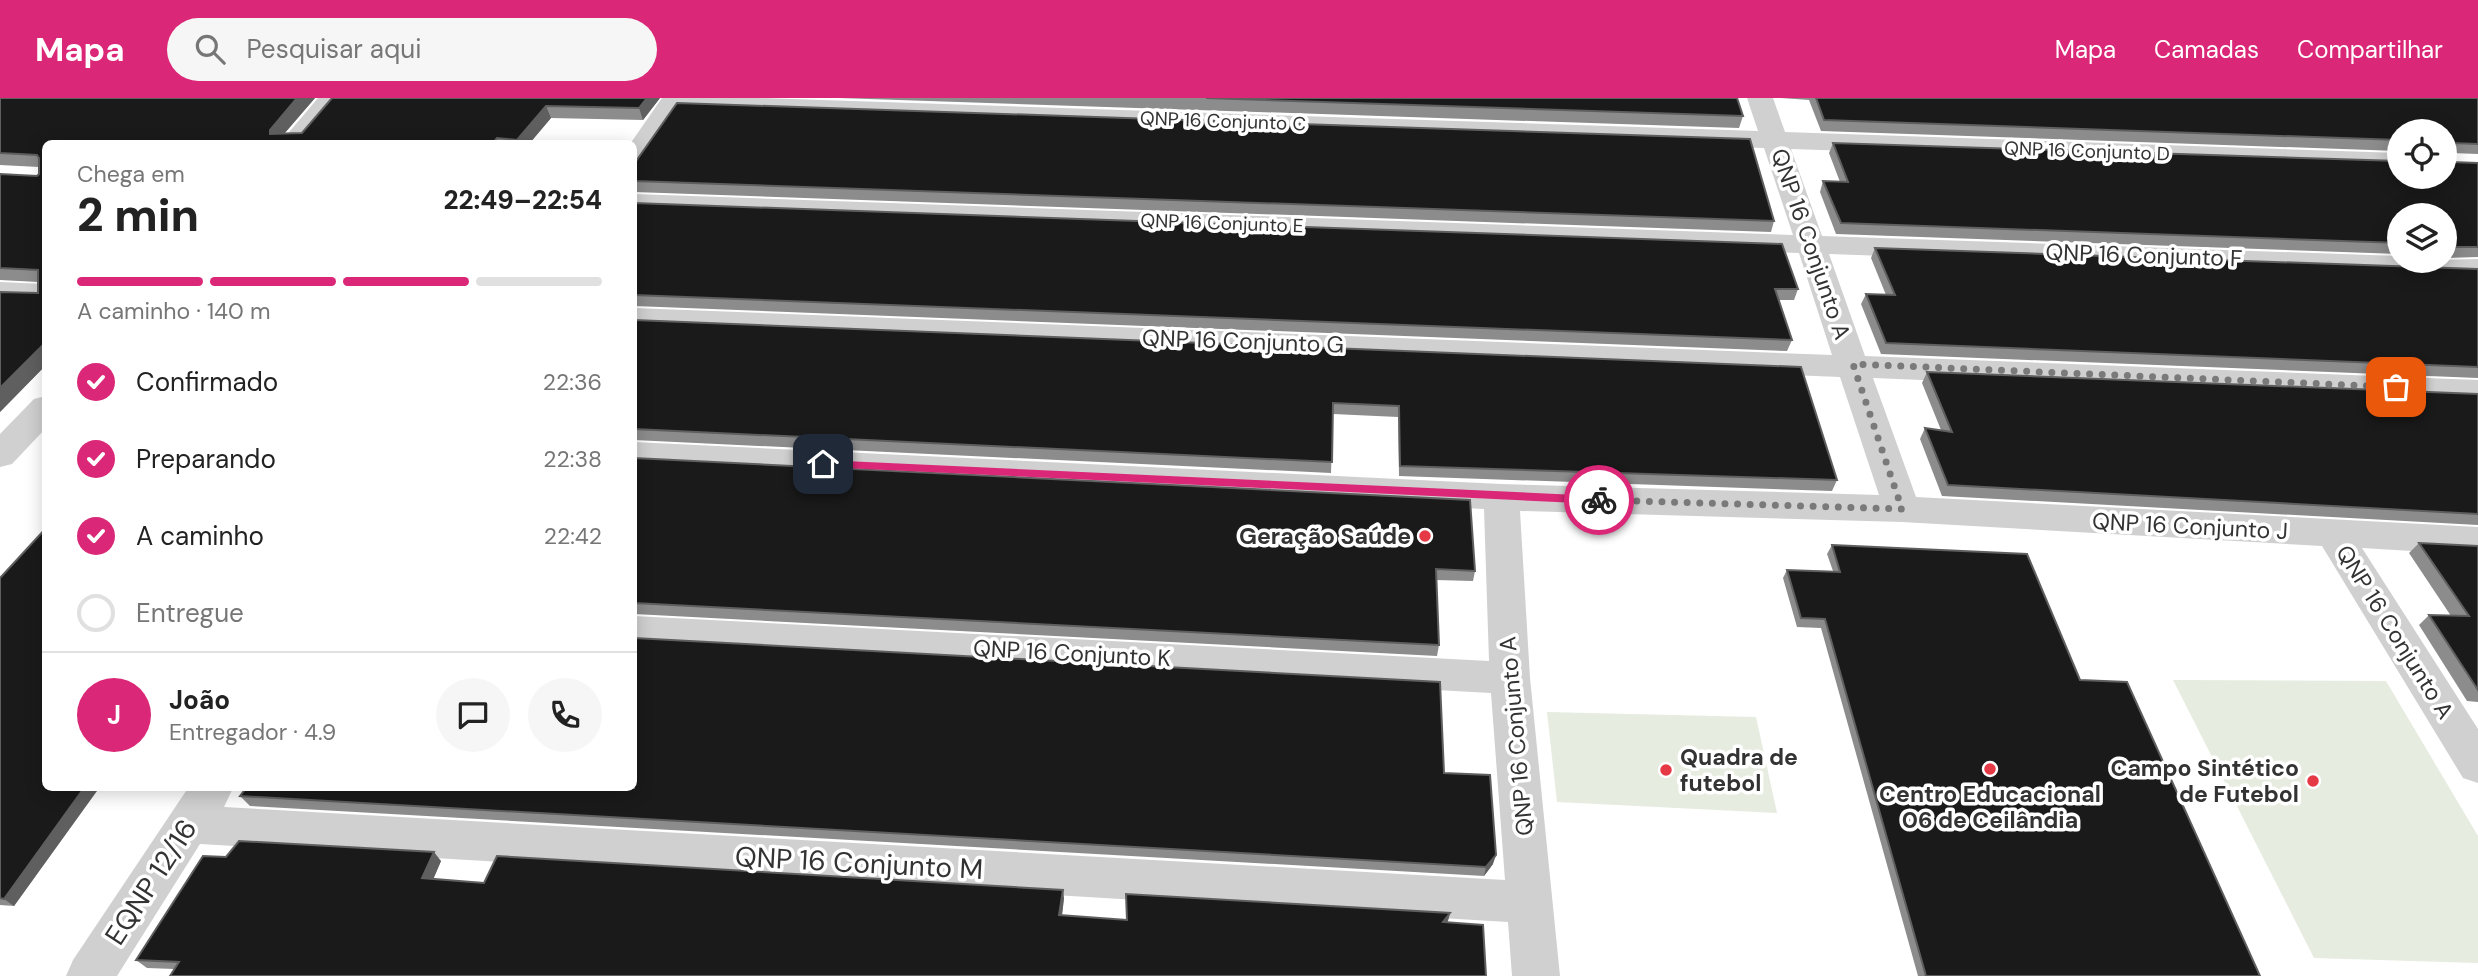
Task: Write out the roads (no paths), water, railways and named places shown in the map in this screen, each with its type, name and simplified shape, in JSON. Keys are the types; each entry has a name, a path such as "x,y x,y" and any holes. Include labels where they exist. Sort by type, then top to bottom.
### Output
{"street":[{"path":"295,140 332,98"},
{"name":"QNP 16 Conjunto A","path":"1760,98 1902,509"},
{"path":"637,153 673,100"},
{"name":"QNP 16 Conjunto C","path":"673,100 1775,140"},
{"name":"QNP 16 Conjunto D","path":"1775,140 2387,161"},
{"name":"QNP 16 Conjunto E","path":"637,203 1810,243"},
{"name":"QNP 16 Conjunto F","path":"1810,243 2478,268"},
{"path":"0,292 42,294"},
{"name":"QNP 16 Conjunto G","path":"637,318 1853,364 2478,391"},
{"path":"0,455 24,421"},
{"name":"QNP 16 Conjunto J","path":"637,454 1501,497 1902,509 2478,541"},
{"name":"QNP 16 Conjunto A","path":"1501,497 1510,678 1536,976"},
{"name":"QNP 16 Conjunto A","path":"2334,534 2466,728 2478,765"},
{"name":"QNP 16 Conjunto K","path":"637,631 1510,678"},
{"name":"EQNP 12/16","path":"90,976 210,791"},
{"name":"QNP 16 Conjunto M","path":"188,824 1531,902"}],"place":[{"name":"Geração Saúde","path":"1425,536"},
{"name":"Centro Educacional 06 de Ceilândia","path":"1990,769"},
{"name":"Quadra de futebol","path":"1666,770"},
{"name":"Campo Sintético de Futebol","path":"2313,781"}]}
